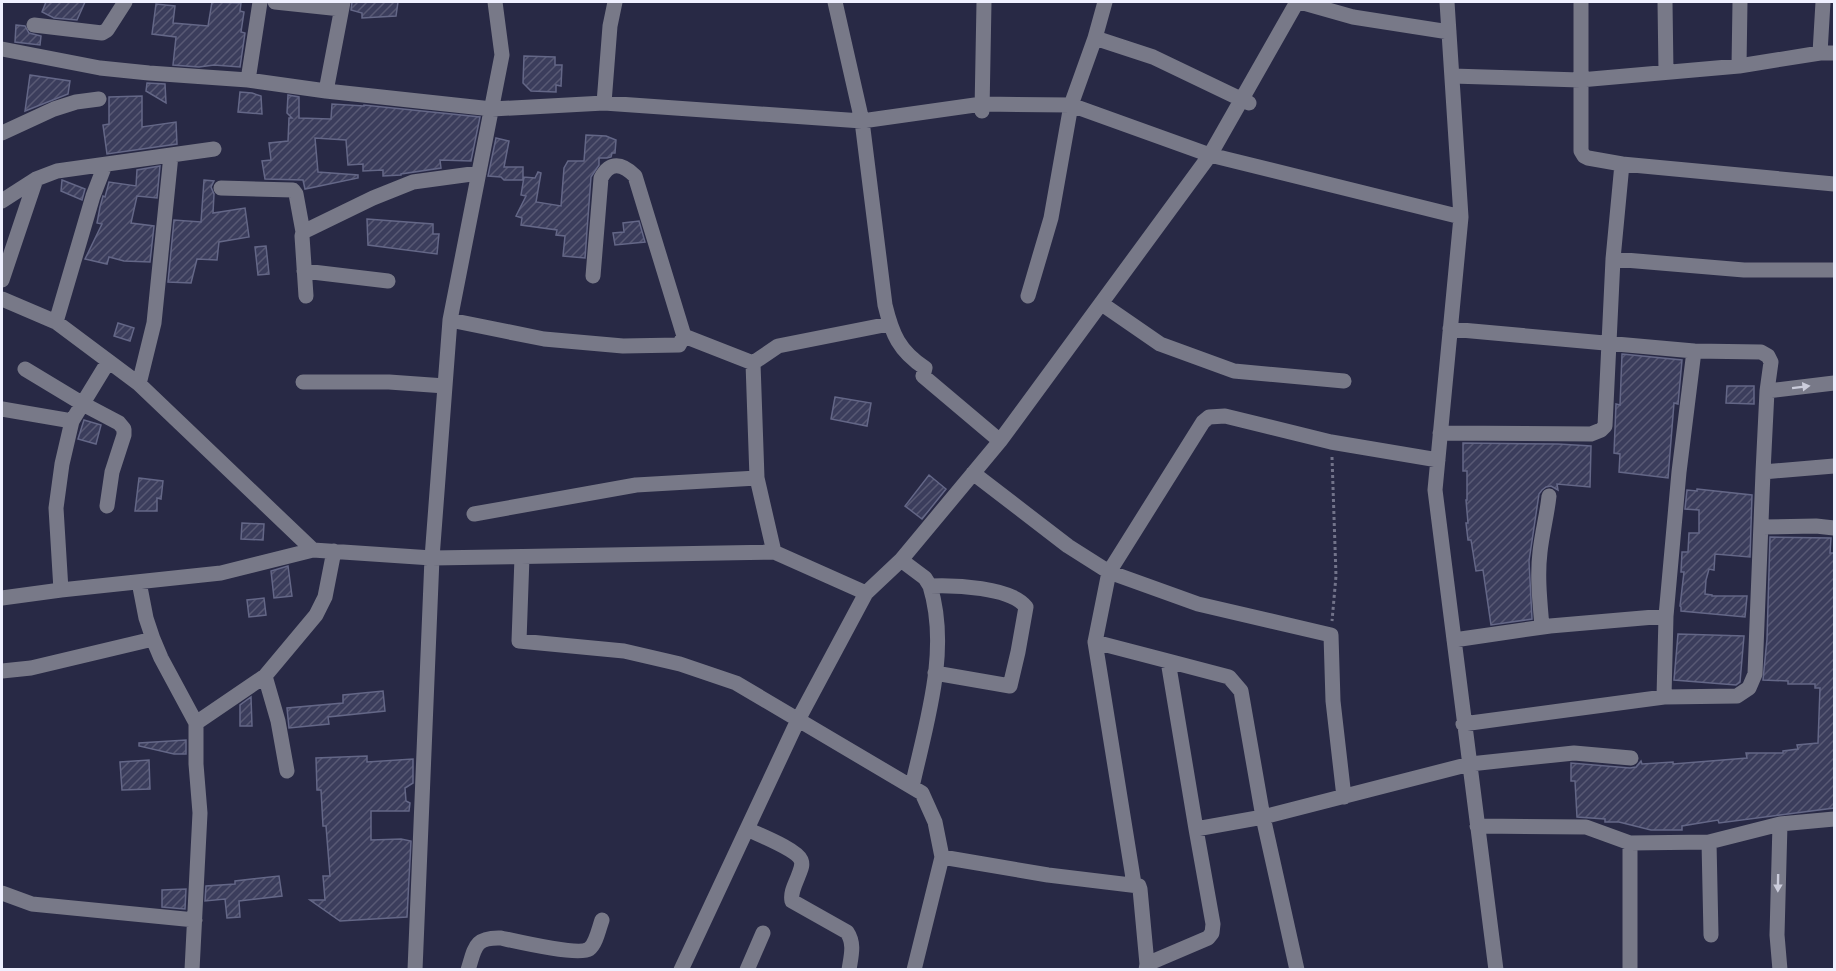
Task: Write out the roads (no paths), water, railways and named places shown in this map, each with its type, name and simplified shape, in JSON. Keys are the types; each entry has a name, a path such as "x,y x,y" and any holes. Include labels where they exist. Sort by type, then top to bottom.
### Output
{"street":[{"path":"34,25 102,33 108,30 125,2"},
{"path":"248,80 260,2"},
{"path":"275,2 342,5 326,91"},
{"path":"415,969 432,558 450,320 502,55 495,2"},
{"path":"604,104 610,26 615,2"},
{"path":"835,2 862,121 885,305 895,339 915,361 926,368 922,376 1000,441"},
{"path":"982,107 984,2"},
{"path":"1028,296 1051,218 1071,105 1105,2"},
{"path":"681,969 798,720 866,593 901,560 1000,441 1102,304 1210,155 1246,101 1298,2 1353,17 1449,32"},
{"path":"1448,2 1461,217 1435,490 1496,969"},
{"path":"1581,2 1581,151 1584,156 1622,164 1834,184"},
{"path":"1665,2 1666,72"},
{"path":"1739,66 1740,2"},
{"path":"1452,76 1580,80 1739,66 1827,53 1823,2"},
{"path":"1095,38 1153,57 1246,101"},
{"path":"2,49 100,68 248,80 492,109 604,104 862,121 982,107 1071,105 1210,155 1461,217"},
{"path":"2,133 54,109 76,102 99,99"},
{"path":"2,201 36,179 57,171 214,149"},
{"path":"139,384 154,323 171,155"},
{"path":"1440,433 1591,434 1605,426 1613,259 1622,164"},
{"path":"56,322 93,196 105,165"},
{"path":"450,320 544,339 623,346 680,345 684,336 635,176 627,168 613,166 606,169 601,178 593,276"},
{"path":"303,232 373,198 413,182 479,173"},
{"path":"2,280 36,179"},
{"path":"221,188 292,190 296,194 303,232 306,296"},
{"path":"1613,259 1744,270 1834,270"},
{"path":"304,271 388,281"},
{"path":"2,299 56,322 139,384 313,550"},
{"path":"1102,304 1160,344 1234,371 1344,381"},
{"path":"753,363 778,346 890,324"},
{"path":"1450,329 1694,351 1761,352 1768,356 1771,362 1767,390 1755,674 1749,688 1737,696 1664,697 1463,724"},
{"path":"684,336 753,363"},
{"path":"1664,697 1666,616 1679,472 1694,351"},
{"path":"61,590 56,508 62,464 72,421 108,362"},
{"path":"753,363 757,478 774,552"},
{"path":"25,369 119,423 124,429 112,472 107,506"},
{"path":"303,382 389,382 445,386"},
{"path":"1767,390 1834,383"},
{"path":"2,409 72,421"},
{"path":"1134,884 1095,642 1109,572 1203,422 1209,417 1225,416 1331,442 1438,460"},
{"path":"1763,472 1834,466"},
{"path":"973,473 1068,546 1109,572 1198,604 1330,635 1333,701 1344,797"},
{"path":"474,514 636,485 757,478"},
{"path":"1542,627 1539,565 1549,496"},
{"path":"1762,527 1834,528"},
{"path":"2,598 221,573 313,550 432,558 774,552 866,593"},
{"path":"196,723 265,676 316,615 325,597 334,551"},
{"path":"522,556 519,641 624,651 680,664 736,683 922,794 932,811 942,857 914,969"},
{"path":"901,560 925,578 930,586 939,642 932,698 912,787"},
{"path":"139,582 153,639 196,723 196,764 200,813 192,969"},
{"path":"930,586 962,585 984,589 1021,600 1026,607 1010,686 935,673"},
{"path":"1454,640 1542,627 1666,616"},
{"path":"2,671 31,668 153,639"},
{"path":"1095,642 1229,677 1241,691 1263,817 1297,969"},
{"path":"942,857 1048,875 1139,886 1146,967 1208,938 1212,933 1213,924 1168,661"},
{"path":"265,676 278,722 287,771"},
{"path":"1196,829 1263,817 1470,764 1574,753 1631,758"},
{"path":"1477,826 1586,827 1630,843 1709,842 1780,824 1834,819"},
{"path":"1780,824 1777,935 1780,969"},
{"path":"747,829 779,844 800,858 801,869 791,895 792,901 847,932 852,948 849,969"},
{"path":"1709,842 1711,935"},
{"path":"1630,843 1630,969"},
{"path":"2,893 33,904 195,920"},
{"path":"468,969 479,942 490,938 569,951 586,951 590,949 602,920"},
{"path":"747,969 763,933"}]}
